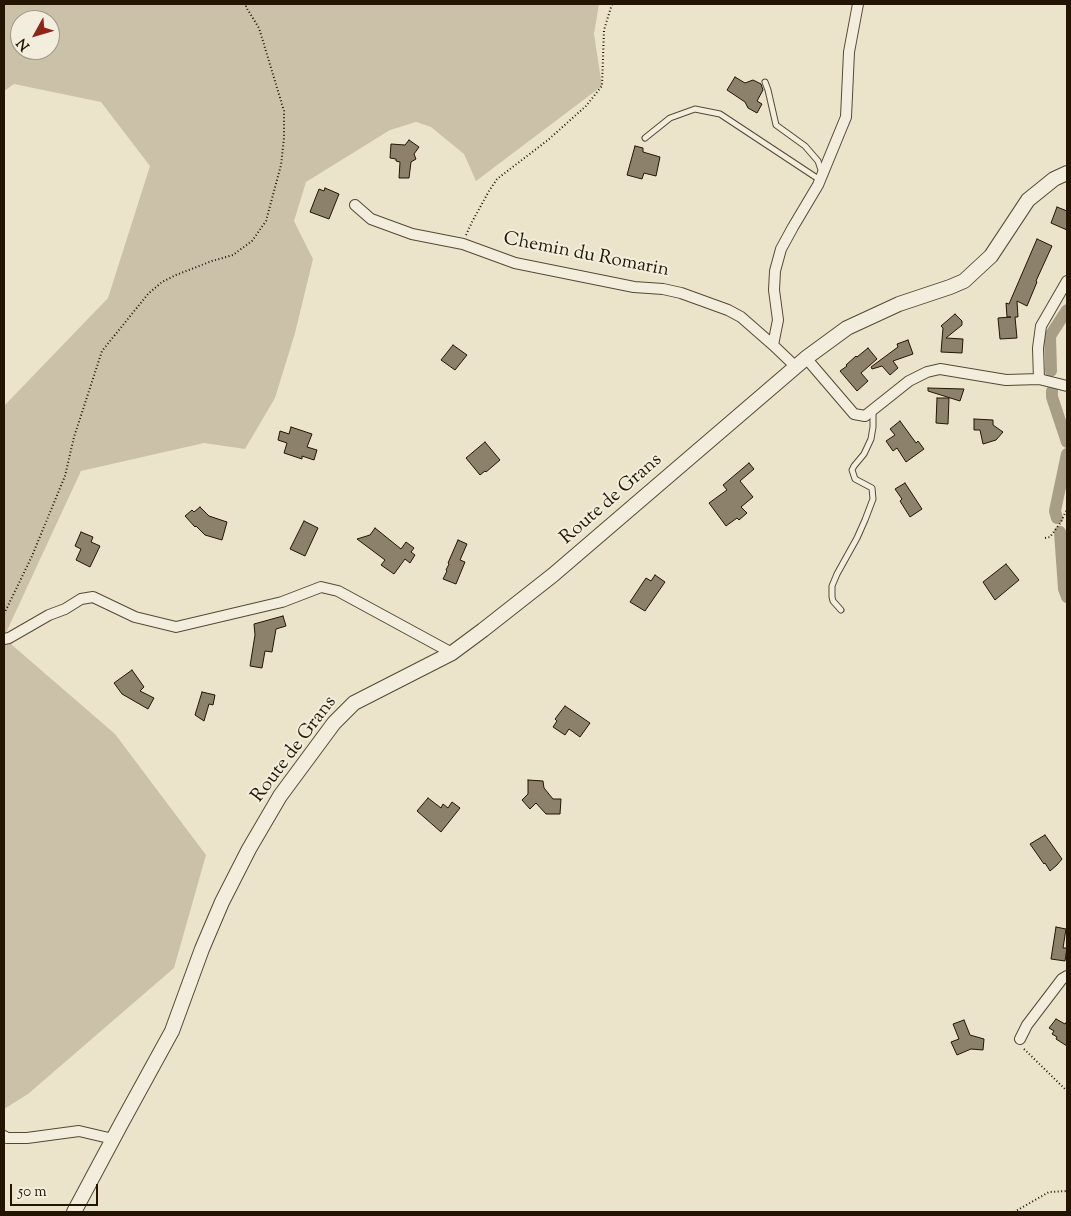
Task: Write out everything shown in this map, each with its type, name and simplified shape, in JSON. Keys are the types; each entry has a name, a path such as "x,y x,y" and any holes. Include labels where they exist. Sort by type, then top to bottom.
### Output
{"street":[{"path":"773,345 778,320 774,290 775,271 781,249 792,227 818,186 846,117 849,52 858,4"},
{"name":"Route de Grans","path":"74,1212 172,1031 202,949 222,902 249,849 280,796 334,723 354,703 452,653 483,630 553,575 801,362 847,328 899,304 964,281 991,256 1028,200 1054,179 1067,173"},
{"name":"Chemin du Romarin","path":"355,205 371,219 412,234 463,244 515,263 634,287 681,292 728,310 741,317 773,345 801,362 854,414 865,416 873,409"},
{"path":"1039,379 1038,348 1041,326 1067,281"},
{"path":"873,409 909,381 927,372 940,369 1006,380 1039,379 1067,386"},
{"path":"4,639 81,599 94,597 135,617 176,628 282,602 321,587 338,591 452,653"},
{"path":"1020,1039 1027,1025 1062,979 1067,976"},
{"path":"4,1136 7,1138 26,1138 79,1131 113,1139"}],"lane":[{"path":"765,82 776,125 805,146 818,161 821,177"},
{"path":"645,138 670,118 695,109 720,114 821,177"},
{"path":"841,610 833,601 831,591 834,581 857,538 873,499 872,488 855,479 852,470 864,454 871,439 873,409"}],"path":[{"path":"4,614 32,556 65,476 74,437 102,351 148,294 162,282 212,260 233,255 252,241 266,221 281,165 284,111 259,28 246,4"},
{"path":"463,244 472,222 497,179 548,140 586,106 602,86 604,30 612,4"},
{"path":"1045,538 1050,537 1061,522 1067,509"},
{"path":"1027,1025 1028,1034 1024,1050 1067,1091"},
{"path":"1014,1212 1049,1192 1067,1192"},
{"path":"1014,1212 1034,1212"}],"shaded area":[{"path":"4,4 599,4 594,34 602,86 476,181 464,154 431,127 416,122 390,130 306,182 294,221 313,259 295,333 275,398 245,449 204,443 81,471 4,637 4,406 108,298 150,166 101,102 14,84 4,91"},
{"path":"4,638 115,734 206,855 174,968 28,1094 4,1109"}],"building":[{"path":"735,77 745,83 753,80 761,84 763,90 757,101 762,104 757,113 748,108 745,102 727,90"},
{"path":"409,140 419,147 414,154 416,159 411,162 409,178 399,178 400,162 390,158 391,144 405,145"},
{"path":"635,146 643,148 643,152 660,157 656,176 644,173 642,179 627,175"},
{"path":"325,188 339,194 329,219 310,212 319,189 324,191"},
{"path":"1057,207 1067,211 1067,230 1051,223"},
{"path":"1037,239 1052,246 1027,306 1017,301 1018,317 1015,317 1017,338 1000,339 998,318 1011,317 1007,317 1006,303 1009,304"},
{"path":"955,314 962,321 962,325 946,338 963,339 962,353 941,352 943,328 941,326"},
{"path":"908,340 913,354 893,361 898,368 890,375 882,366 872,369 871,367 898,347 897,344"},
{"path":"453,345 467,355 455,370 441,360"},
{"path":"868,348 877,359 861,373 868,381 857,391 840,371"},
{"path":"928,388 964,389 960,401 928,391"},
{"path":"937,398 949,398 948,424 936,423"},
{"path":"974,419 993,420 993,425 1003,432 996,440 983,444 980,430 974,430"},
{"path":"900,421 916,443 918,441 924,449 906,462 897,448 893,451 886,441 895,435 890,429"},
{"path":"291,427 312,434 307,447 317,450 314,460 302,456 302,459 284,453 287,443 278,440 280,431 289,434"},
{"path":"485,442 500,460 480,475 466,458"},
{"path":"749,463 754,469 740,481 753,497 741,507 747,513 739,520 737,518 726,526 709,503 727,490 723,485"},
{"path":"905,483 922,509 910,517 895,489"},
{"path":"200,507 209,516 227,522 222,540 205,535 185,516 192,510 194,512"},
{"path":"304,521 318,528 305,556 290,549"},
{"path":"375,528 401,549 406,542 414,548 411,552 415,555 410,563 405,559 394,574 381,565 385,560 357,539 370,535"},
{"path":"81,532 93,537 91,542 100,546 90,567 76,560 81,549 75,546"},
{"path":"458,540 467,544 460,560 465,562 456,584 443,579"},
{"path":"1006,564 1019,580 995,600 983,582"},
{"path":"655,575 665,582 645,611 630,602 646,578 651,581"},
{"path":"283,616 286,626 276,629 272,652 265,651 262,668 250,666 255,635 254,624"},
{"path":"132,670 144,687 140,691 154,698 148,709 122,694 114,683"},
{"path":"202,692 215,695 213,705 209,704 204,721 195,715"},
{"path":"565,706 590,723 580,737 569,729 565,735 553,727 557,721 555,719"},
{"path":"528,780 543,781 544,788 553,799 561,799 560,814 546,814 536,803 530,809 522,800 528,794"},
{"path":"428,798 441,808 443,804 448,808 452,802 460,808 441,832 417,811"},
{"path":"1045,835 1062,859 1050,871 1030,844"},
{"path":"1056,927 1066,929 1063,948 1067,948 1065,961 1051,959"},
{"path":"1056,1019 1065,1024 1067,1021 1067,1046 1056,1039 1057,1037 1052,1034 1054,1031 1049,1028"},
{"path":"964,1020 970,1035 984,1039 983,1050 971,1049 957,1055 951,1042 959,1039 953,1024"}],"waterway":[{"path":"1051,371 1050,336 1067,310"},
{"path":"1052,391 1052,397 1067,442"},
{"path":"1057,518 1055,511 1067,454"},
{"path":"1060,532 1064,589 1067,597"}]}
